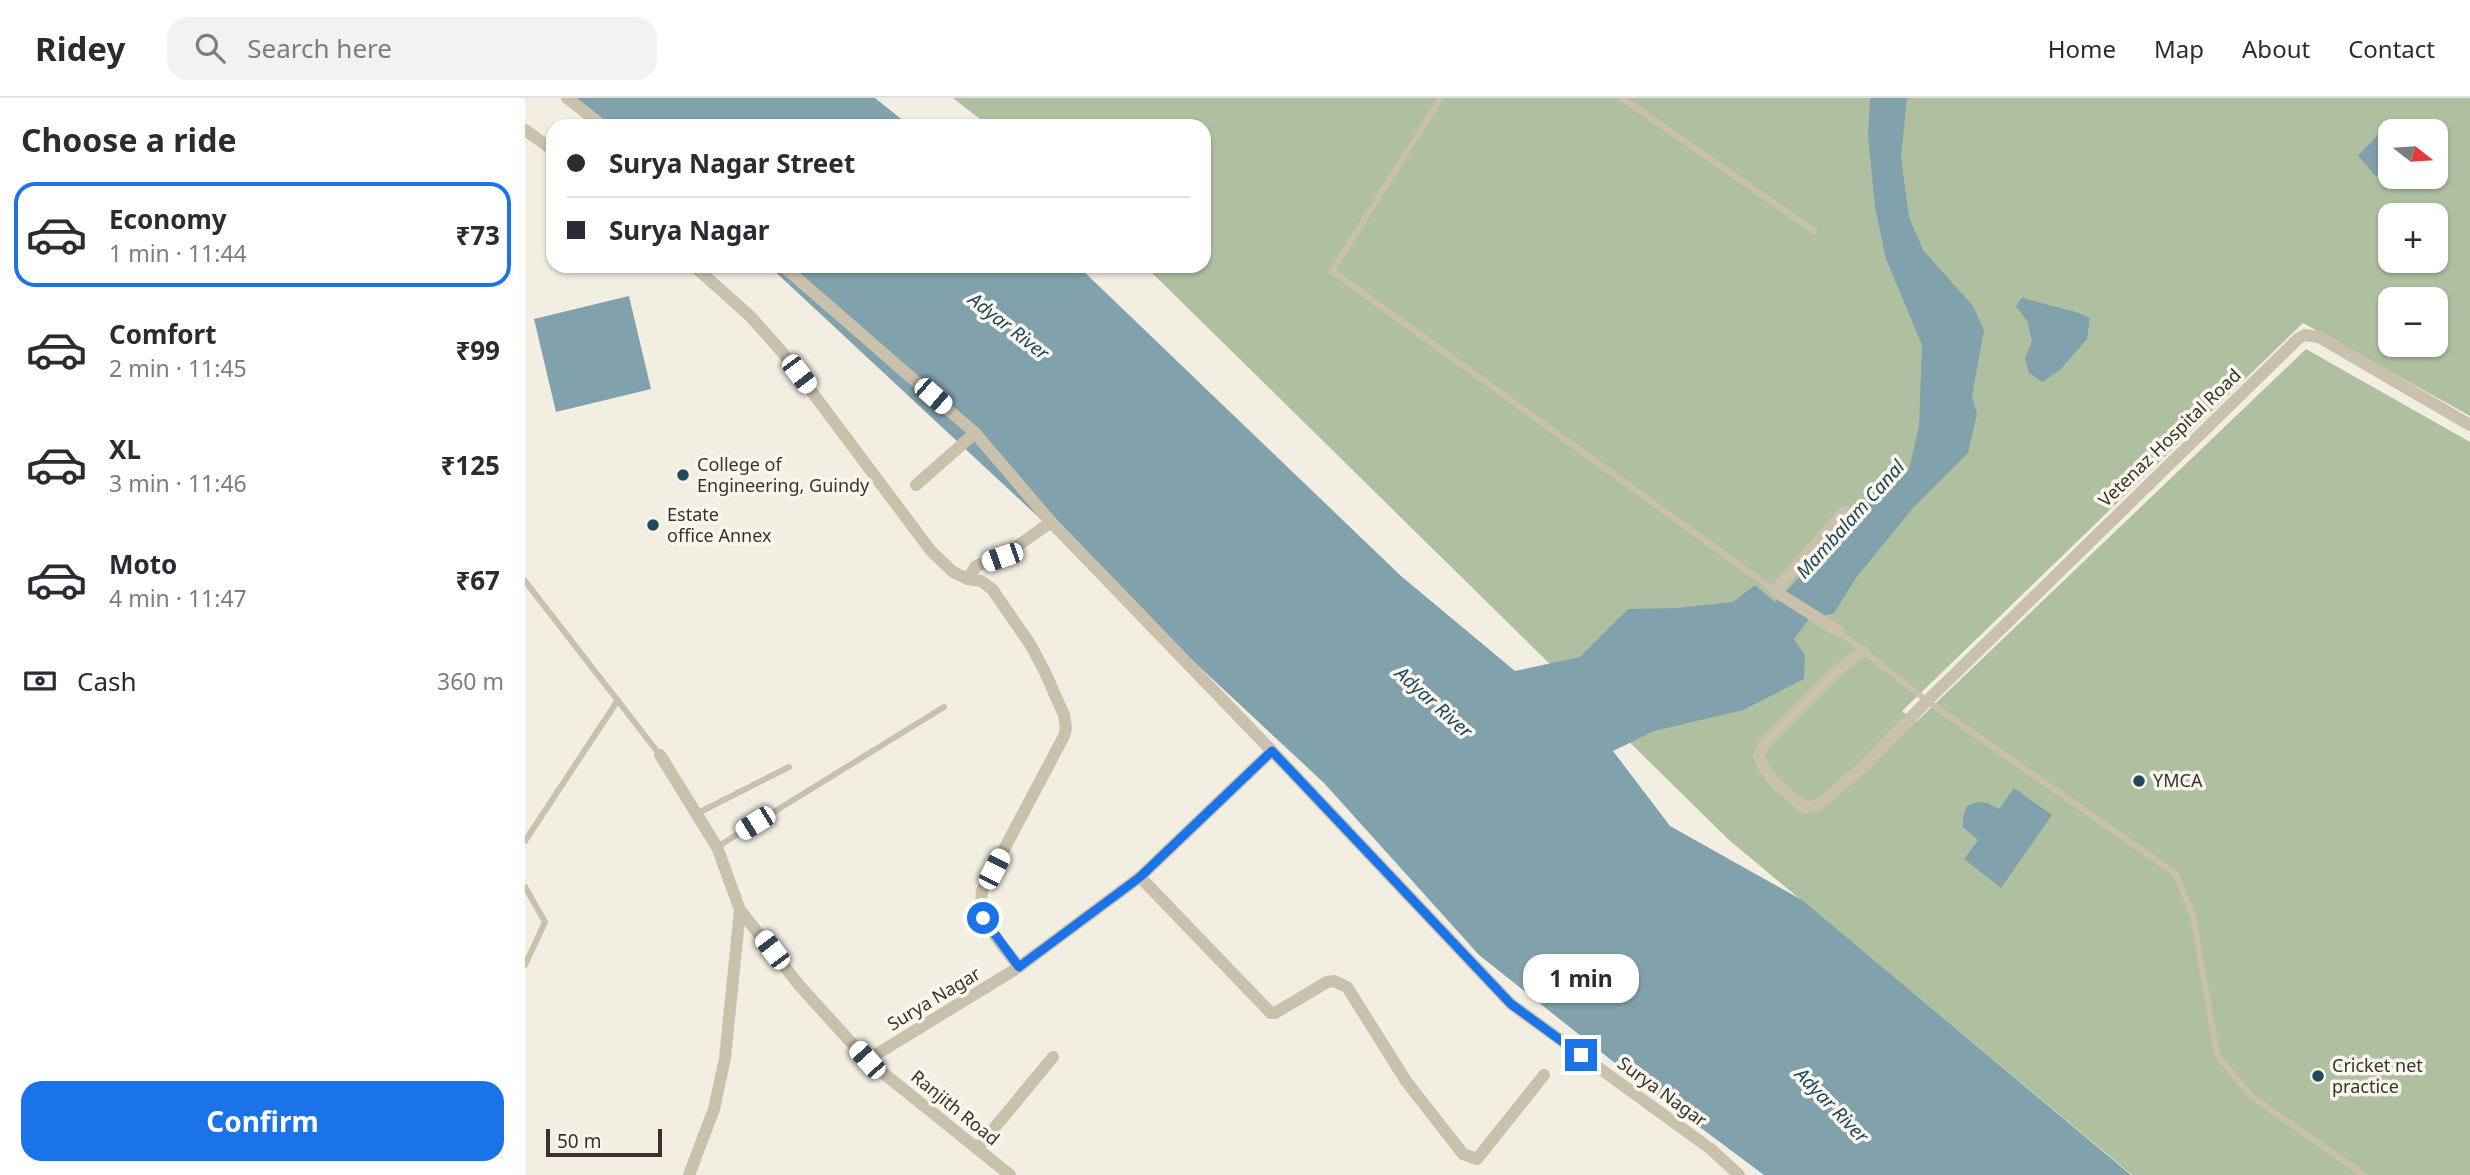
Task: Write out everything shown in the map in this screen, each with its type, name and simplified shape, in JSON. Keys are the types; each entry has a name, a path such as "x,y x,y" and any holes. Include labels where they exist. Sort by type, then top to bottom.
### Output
{"street":[{"path":"568,98 594,119"},
{"path":"525,130 546,145"},
{"path":"702,273 750,316 782,352 931,551 953,572 981,581 992,589 1030,644 1064,715 1064,736 982,891 980,904 983,918 1019,967"},
{"path":"791,273 975,433 1051,522 1272,751"},
{"name":"Vetenaz Hospital Road","path":"1927,701 2294,342 2305,335 2319,337 2470,425"},
{"path":"916,485 975,433"},
{"path":"1838,631 1775,591 1844,512"},
{"path":"968,579 976,566 1002,557 1051,522"},
{"path":"1863,651 1836,672 1764,744 1759,755 1775,782 1805,808 1818,805 1838,790 1927,701"},
{"name":"Surya Nagar","path":"867,1060 1019,967 1140,877 1272,751 1511,1004 1712,1150 1739,1175"},
{"name":"Ranjith Road","path":"660,755 717,847 740,910 799,985 867,1060 1010,1175"},
{"path":"1140,877 1271,1013 1327,982 1334,981 1347,987 1406,1081 1463,1154 1477,1159 1544,1075"},
{"name":"Ranjith Road","path":"689,1175 714,1109 725,1058 740,910"},
{"path":"977,1149 1053,1058"}],"lane":[{"path":"1441,98 1332,271 1775,591"},
{"path":"1622,98 1814,231"},
{"path":"525,581 660,755"},
{"path":"1838,631 1927,701 2176,874 2193,916 2217,1055 2251,1096 2364,1175"},
{"path":"525,841 618,700"},
{"path":"717,847 944,707"},
{"path":"698,813 789,767"},
{"path":"525,887 545,922 525,965"}],"green space":[{"path":"953,98 2470,98 2470,416 2303,323 1902,711 1916,722 2306,349 2470,442 2470,1175 2132,1175 1729,840 1152,273 1211,273 1211,119 980,119"}],"water":[{"path":"575,98 875,98 901,119 599,119"},
{"path":"1870,98 1907,98 1901,157 1909,217 1923,250 1973,306 1984,330 1972,396 1977,414 1968,453 1912,509 1856,578 1834,613 1809,619 1794,639 1805,655 1804,679 1743,710 1654,731 1613,751 1670,826 1802,900 2131,1175 1764,1175 1630,1075 1479,955 1324,783 777,273 1085,273 1401,576 1515,671 1580,657 1628,609 1677,608 1733,602 1755,585 1775,602 1856,508 1909,469 1919,426 1922,345 1886,259 1875,207 1868,137"},
{"path":"2378,135 2378,177 2373,174 2358,155"},
{"path":"629,296 651,389 556,412 534,319"},
{"path":"2022,297 2090,318 2087,339 2060,370 2042,382 2029,373 2025,359 2032,341 2027,321 2016,306"},
{"path":"2014,788 2052,815 2001,888 1964,859 1978,840 1963,827 1963,817 1967,806 1980,802 1999,809"}],"place":[{"name":"College of Engineering, Guindy","path":"683,475"},
{"name":"Estate office Annex","path":"653,525"},
{"name":"YMCA","path":"2139,781"},
{"name":"Cricket net practice","path":"2318,1076"}],"route":[{"path":"983,918 1019,967 1140,877 1272,751 1511,1004 1581,1055"}],"water label":[{"name":"Adyar River","path":"1009,326"},
{"name":"Mambalam Canal","path":"1850,519"},
{"name":"Adyar River","path":"1434,702"},
{"name":"Adyar River","path":"1832,1105"}]}
